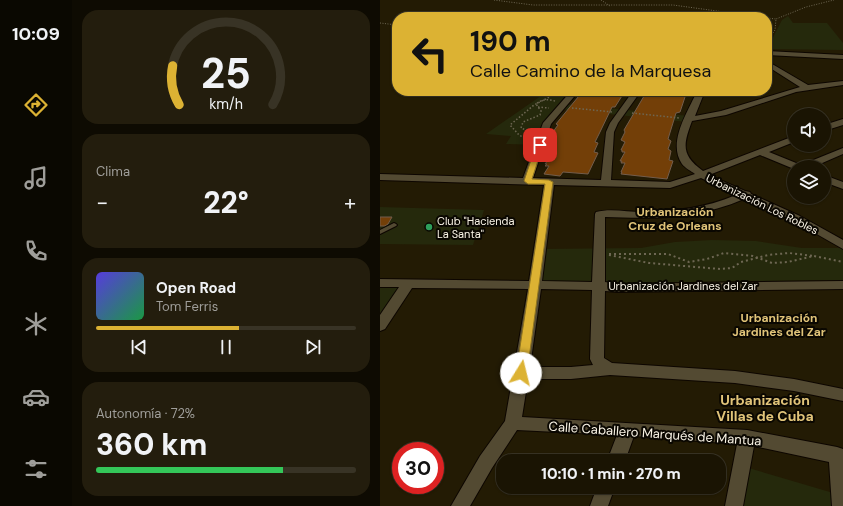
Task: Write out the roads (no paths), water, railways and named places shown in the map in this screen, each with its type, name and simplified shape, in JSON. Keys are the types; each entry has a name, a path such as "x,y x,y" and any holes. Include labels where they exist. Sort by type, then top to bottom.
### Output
{"street":[{"path":"772,53 843,56"},
{"path":"772,66 807,88"},
{"path":"689,119 711,116 781,94 807,88 843,83"},
{"path":"528,181 547,123 571,96"},
{"path":"606,184 610,132 614,123 633,96"},
{"name":"Urbanización Los Robles","path":"699,96 682,136 681,152 687,164 701,174 796,218 843,245"},
{"path":"831,126 843,122"},
{"path":"380,177 670,185 787,142"},
{"path":"822,160 843,151"},
{"path":"760,152 787,163"},
{"path":"831,181 843,186"},
{"path":"460,506 486,462 513,423 535,286 549,182"},
{"path":"610,369 601,366 597,359 600,214 662,215 685,213 715,207 746,194"},
{"name":"Urbanización Jardines del Zar","path":"599,286 617,283 843,280"},
{"path":"380,283 599,286"},
{"path":"380,326 409,283"},
{"name":"Urbanización Jardines del Zar","path":"599,286 618,288 843,285"},
{"path":"521,373 571,373 610,369 735,377 794,385 843,395"},
{"name":"Calle Caballero Marqués de Mantua","path":"513,423 628,429 747,438 840,456"},
{"path":"619,454 628,429"},
{"path":"734,506 747,438"},
{"path":"840,456 841,506"},
{"path":"599,506 603,494"}],"lane":[{"path":"380,232 394,225"}],"place":[{"name":"Club \"Hacienda La Santa\"","path":"429,227"}],"district":[{"name":"Urbanización Cruz de Orleans","path":"675,219"},
{"name":"Urbanización Jardines del Zar","path":"779,325"},
{"name":"Urbanización Villas de Cuba","path":"765,408"}]}
